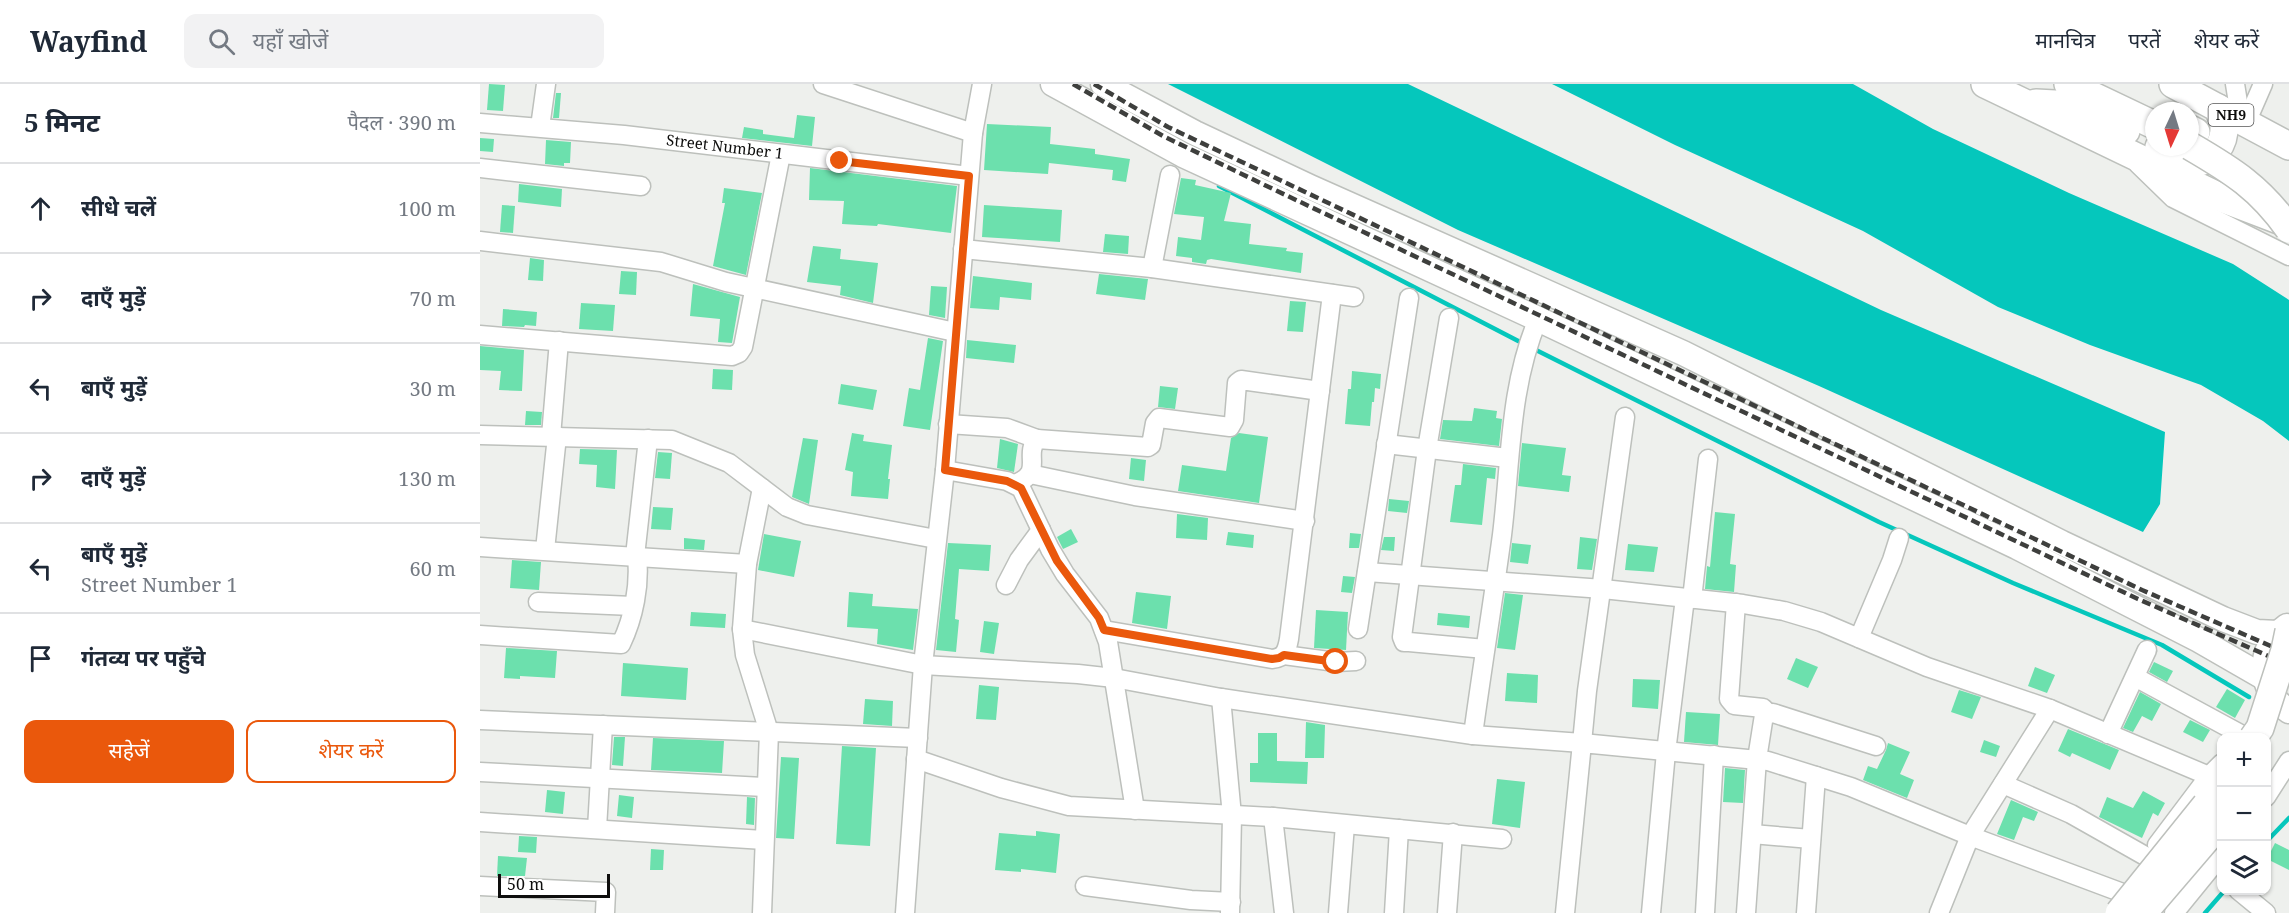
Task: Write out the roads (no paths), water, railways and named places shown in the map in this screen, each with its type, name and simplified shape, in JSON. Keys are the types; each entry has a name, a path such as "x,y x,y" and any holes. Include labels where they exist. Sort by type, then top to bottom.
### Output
{"highway":[{"path":"1985,84 2226,200 2289,224"},
{"path":"2068,84 2145,121"},
{"path":"2100,84 2145,106"},
{"name":"NH9","path":"2173,84 2289,144"},
{"path":"2024,103 2074,105 2145,140"},
{"path":"2180,156 2194,162 2206,159 2216,152 2223,138 2224,124 2235,117"},
{"path":"2199,135 2263,174 2289,201"},
{"path":"2199,151 2236,173 2260,194 2289,229"},
{"path":"2252,733 2260,728 2264,717 2285,650 2285,630"},
{"path":"2271,744 2275,739 2274,688"},
{"path":"2120,903 2217,774"},
{"path":"2143,913 2217,827"}],"main road":[{"path":"1053,84 1183,155 1531,336 2017,547 2199,640 2274,688"},
{"path":"1103,84 1195,133 1311,187 1683,353 2062,543 2223,619 2257,632 2285,630"},
{"path":"2285,630 2267,650 2264,669 2274,688 2279,705 2289,711"}],"street":[{"path":"540,127 546,84"},
{"path":"824,84 973,133"},
{"path":"905,913 923,664 945,470 973,133 982,84"},
{"path":"2235,84 2235,117"},
{"path":"2235,117 2263,84"},
{"name":"Street Number 1","path":"480,123 540,127 969,176"},
{"path":"2123,150 2173,198 2289,256"},
{"path":"480,335 732,356 739,353 743,347 781,154"},
{"path":"480,168 641,186"},
{"path":"1152,268 1170,175"},
{"path":"480,241 661,262 753,288 955,332"},
{"path":"963,249 1152,268 1354,297"},
{"path":"1284,655 1289,639 1305,521 1332,294"},
{"path":"1358,629 1409,298"},
{"path":"1449,318 1426,449 1402,632 1404,642 1485,649"},
{"path":"1473,735 1502,533 1508,458 1531,336"},
{"path":"545,550 559,341"},
{"path":"948,424 1007,429 1037,439 1148,447 1151,445 1155,423 1159,418 1230,427 1234,420 1237,383 1241,380 1320,391"},
{"path":"1565,913 1587,691 1603,589 1625,417"},
{"path":"480,435 672,441 729,463 787,507 807,515 936,539"},
{"path":"480,635 621,644 628,630 639,576 636,556 648,439"},
{"path":"1037,439 1023,479 1024,494 1061,568 1099,618 1104,630 1135,810"},
{"path":"1386,444 1508,458"},
{"path":"1651,913 1666,752 1708,459"},
{"path":"945,470 1023,479 1305,521"},
{"path":"762,488 747,564 742,628 745,655 769,732 762,913"},
{"path":"1005,585 1019,560 1041,530"},
{"path":"1859,638 1899,538"},
{"path":"480,546 747,564"},
{"path":"1367,572 1603,589 1736,603 1784,611 1821,622 1927,667 2050,709 2108,734 2217,774 2147,857 2120,903 2104,913"},
{"path":"538,602 633,606"},
{"path":"1736,603 1729,699 1734,705 1758,707 1768,713 1876,746"},
{"path":"742,628 923,664 1114,678 1221,699 1473,735 1757,759 1851,787 1970,836 2120,903"},
{"path":"1104,630 1272,659 1284,655 1336,662 1356,661"},
{"path":"2108,734 2147,650"},
{"path":"2134,677 2239,733"},
{"path":"2248,733 2274,688"},
{"path":"1085,886 1190,907 1231,907 1232,816 1221,699"},
{"path":"1939,913 1970,836 2050,709"},
{"path":"1746,913 1757,759 1762,719 1768,713"},
{"path":"480,720 918,738"},
{"path":"597,829 603,725"},
{"path":"1705,913 1714,755"},
{"path":"916,759 1035,798 1069,806 1273,817 1502,839"},
{"path":"2271,789 2289,761"},
{"path":"480,772 766,787"},
{"path":"1806,913 1816,776"},
{"path":"2003,784 2071,813 2147,857"},
{"path":"1273,817 1284,913"},
{"path":"480,822 764,840"},
{"path":"1338,913 1345,825"},
{"path":"1394,913 1399,829"},
{"path":"2167,832 2217,868"},
{"path":"1447,913 1453,833"},
{"path":"1752,834 1811,839"},
{"path":"2174,913 2217,870"},
{"path":"480,886 606,892 606,913"},
{"path":"2243,895 2266,913"}],"water":[{"path":"1168,84 1408,84 1881,310 2165,432 2160,504 2143,532 1819,386 1458,230"},
{"path":"1552,84 1853,84 1933,129 2069,193 2233,264 2289,300 2289,441 2263,421 2201,385 2090,345 1998,307 1863,231 1675,145"}],"waterway":[{"path":"1219,186 1524,344"},
{"path":"1532,348 1879,522 2013,583 2162,645 2249,697"},
{"path":"2267,841 2289,818"},
{"path":"2205,913 2221,895"}],"railway":[{"path":"1073,84 1163,136 1275,190 2138,599 2289,665"},
{"path":"1094,84 1168,127 2142,590 2289,654"}]}
